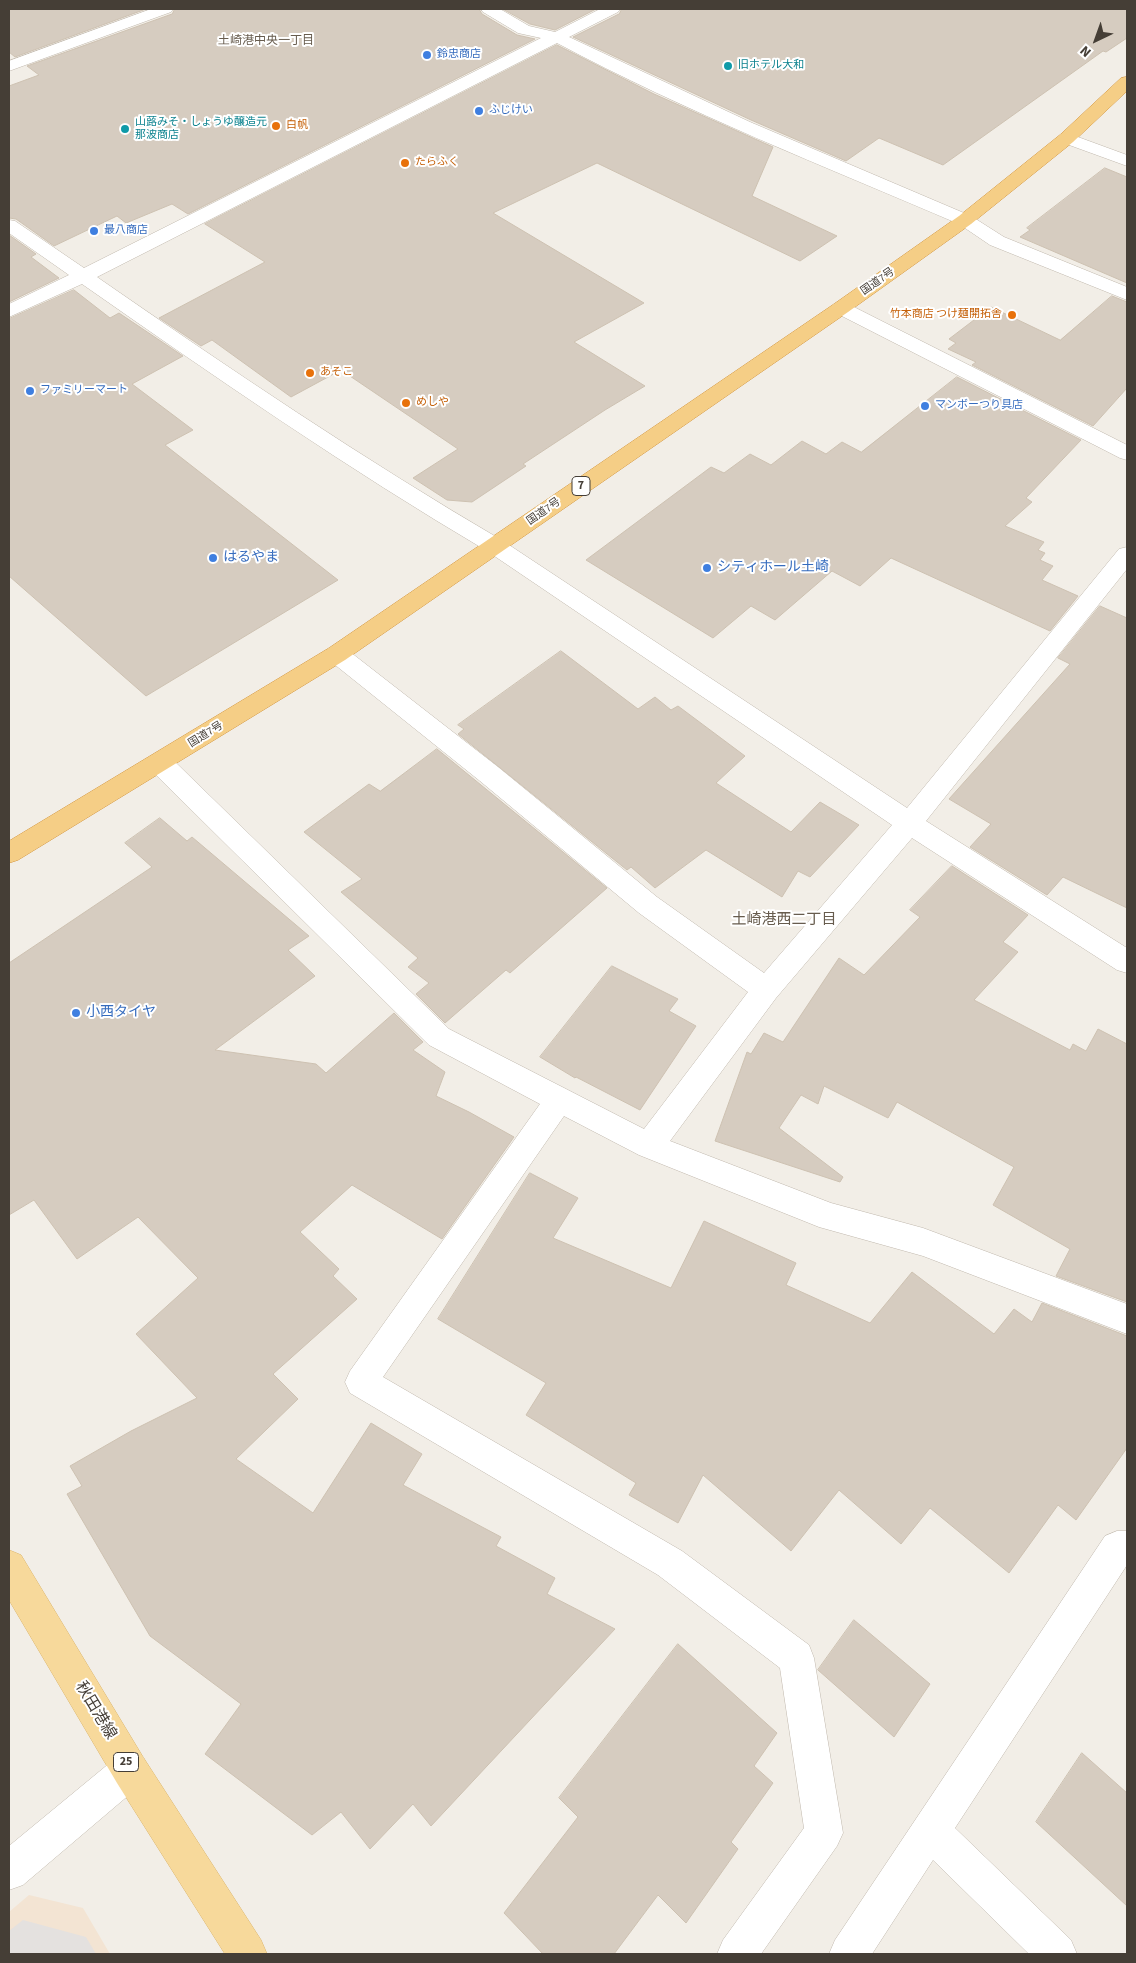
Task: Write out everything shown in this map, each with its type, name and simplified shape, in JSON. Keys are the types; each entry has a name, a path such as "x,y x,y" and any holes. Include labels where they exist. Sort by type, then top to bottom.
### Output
{"highway":[{"name":"国道7号","path":"9,853 337,654 841,308 965,220 1067,138 1127,82"}],"main road":[{"name":"秋田港線","path":"9,1568 130,1770 247,1954"}],"street":[{"path":"9,66 164,9"},
{"path":"489,9 524,30 557,37 594,57 744,126 965,220 997,241 1127,294"},
{"path":"9,311 83,276 612,9"},
{"path":"1067,138 1127,161"},
{"path":"9,225 171,339 416,500 495,546 909,824 1127,962"},
{"path":"841,308 1127,453"},
{"path":"649,1146 766,990 946,780 1127,554"},
{"path":"337,654 489,774 648,905 766,990"},
{"path":"160,763 439,1037 649,1146 830,1217 923,1242 1127,1319"},
{"path":"559,1100 362,1382 670,1563 796,1658 824,1833 737,1954"},
{"path":"849,1954 1117,1548 1127,1548"},
{"path":"9,1871 130,1770"},
{"path":"930,1831 1057,1954"}],"shaded area":[{"path":"29,1895 83,1908 110,1954 9,1954 9,1912"},
{"path":"23,1920 86,1937 96,1954 9,1954 9,1931"}],"building":[{"path":"9,9 146,9 15,57 9,52"},
{"path":"175,9 479,9 482,14 517,35 535,39 188,214 172,204 126,223 117,216 54,246 16,219 9,218 9,86 39,75 27,66 172,14"},
{"path":"503,9 596,9 555,30 530,24"},
{"path":"622,9 1127,9 1127,38 1106,52 1103,51 943,165 879,138 846,161 751,120 573,37 619,14"},
{"path":"557,45 654,94 773,147 752,196 837,236 800,261 597,163 493,213 644,303 574,342 645,386 523,464 526,466 472,502 447,500 413,478 458,449 341,370 291,397 212,340 201,346 159,318 265,262 205,224"},
{"path":"1105,168 1127,177 1127,283 1020,237 1030,230 1027,228"},
{"path":"9,235 36,254 31,257 59,278 9,302"},
{"path":"74,290 110,318 119,313 183,356 132,384 193,430 165,445 338,580 146,696 9,576 9,319"},
{"path":"1112,296 1127,302 1127,388 1093,426 972,365 976,362 948,349 956,343 949,339 991,307 1060,340"},
{"path":"957,377 1081,440 1026,498 1032,502 1005,526 1044,542 1038,550 1045,553 1040,560 1053,566 1042,580 1078,596 1050,631 891,558 860,586 832,571 775,620 751,606 713,638 586,560 711,467 724,473 750,454 771,465 802,441 826,454 842,442 861,452"},
{"path":"1100,606 1127,618 1127,908 1063,877 1047,895 970,847 991,824 949,799 1070,664 1058,658"},
{"path":"561,651 638,709 655,697 671,710 678,706 745,756 716,783 791,832 820,802 859,825 810,877 798,871 782,897 706,850 655,888 631,867 627,870 458,734 464,729 458,725"},
{"path":"437,749 607,888 510,973 506,970 445,1023 416,994 429,983 408,967 418,958 341,892 362,879 304,832 369,784 380,791"},
{"path":"160,818 187,841 192,837 309,936 288,950 315,976 215,1050 316,1064 326,1073 394,1013 423,1042 413,1050 445,1072 436,1096 514,1137 442,1239 352,1185 300,1232 339,1269 333,1276 357,1299 273,1374 298,1399 236,1459 313,1513 371,1423 422,1454 403,1485 501,1537 496,1546 555,1578 547,1594 615,1629 431,1826 413,1804 370,1849 341,1812 312,1835 205,1754 241,1704 150,1636 67,1494 82,1486 70,1466 131,1431 197,1398 136,1334 198,1278 138,1217 77,1259 34,1200 9,1215 9,963 152,867 125,843"},
{"path":"952,866 1028,915 1003,942 1018,952 974,1000 1070,1050 1073,1044 1086,1051 1098,1029 1127,1044 1127,1302 1056,1276 1070,1249 993,1205 1014,1167 897,1102 888,1118 824,1086 818,1104 801,1095 779,1128 843,1177 840,1182 715,1141 747,1052 751,1054 764,1033 783,1042 839,958 864,975 920,917 910,910"},
{"path":"612,966 678,999 669,1011 696,1026 640,1110 575,1078 540,1057"},
{"path":"530,1173 578,1198 553,1238 671,1288 704,1221 796,1263 786,1285 870,1323 912,1272 994,1334 1014,1309 1032,1322 1042,1303 1127,1336 1127,1448 1076,1520 1058,1505 1009,1573 930,1508 901,1544 839,1490 791,1551 703,1475 678,1523 629,1495 636,1483 526,1415 546,1383 438,1319"},
{"path":"854,1620 930,1684 894,1737 818,1670"},
{"path":"678,1644 777,1733 754,1766 773,1783 731,1842 738,1849 686,1923 658,1895 614,1954 543,1954 504,1913 578,1817 559,1798"},
{"path":"1082,1753 1127,1793 1127,1906 1036,1822"}],"place":[{"name":"鈴忠商店","path":"427,55"},
{"name":"旧ホテル大和","path":"728,66"},
{"name":"ふじけい","path":"479,111"},
{"name":"白帆","path":"276,126"},
{"name":"山蕗みそ・しょうゆ醸造元 那波商店","path":"125,129"},
{"name":"たらふく","path":"405,163"},
{"name":"最八商店","path":"94,231"},
{"name":"竹本商店 つけ麺開拓舎","path":"1012,315"},
{"name":"あそこ","path":"310,373"},
{"name":"ファミリーマート","path":"30,391"},
{"name":"めしや","path":"406,403"},
{"name":"マンボーつり具店","path":"925,406"},
{"name":"はるやま","path":"213,558"},
{"name":"シティホール土崎","path":"707,568"},
{"name":"小西タイヤ","path":"76,1013"}],"district":[{"name":"土崎港中央一丁目","path":"266,41"},
{"name":"土崎港西二丁目","path":"784,921"}]}
